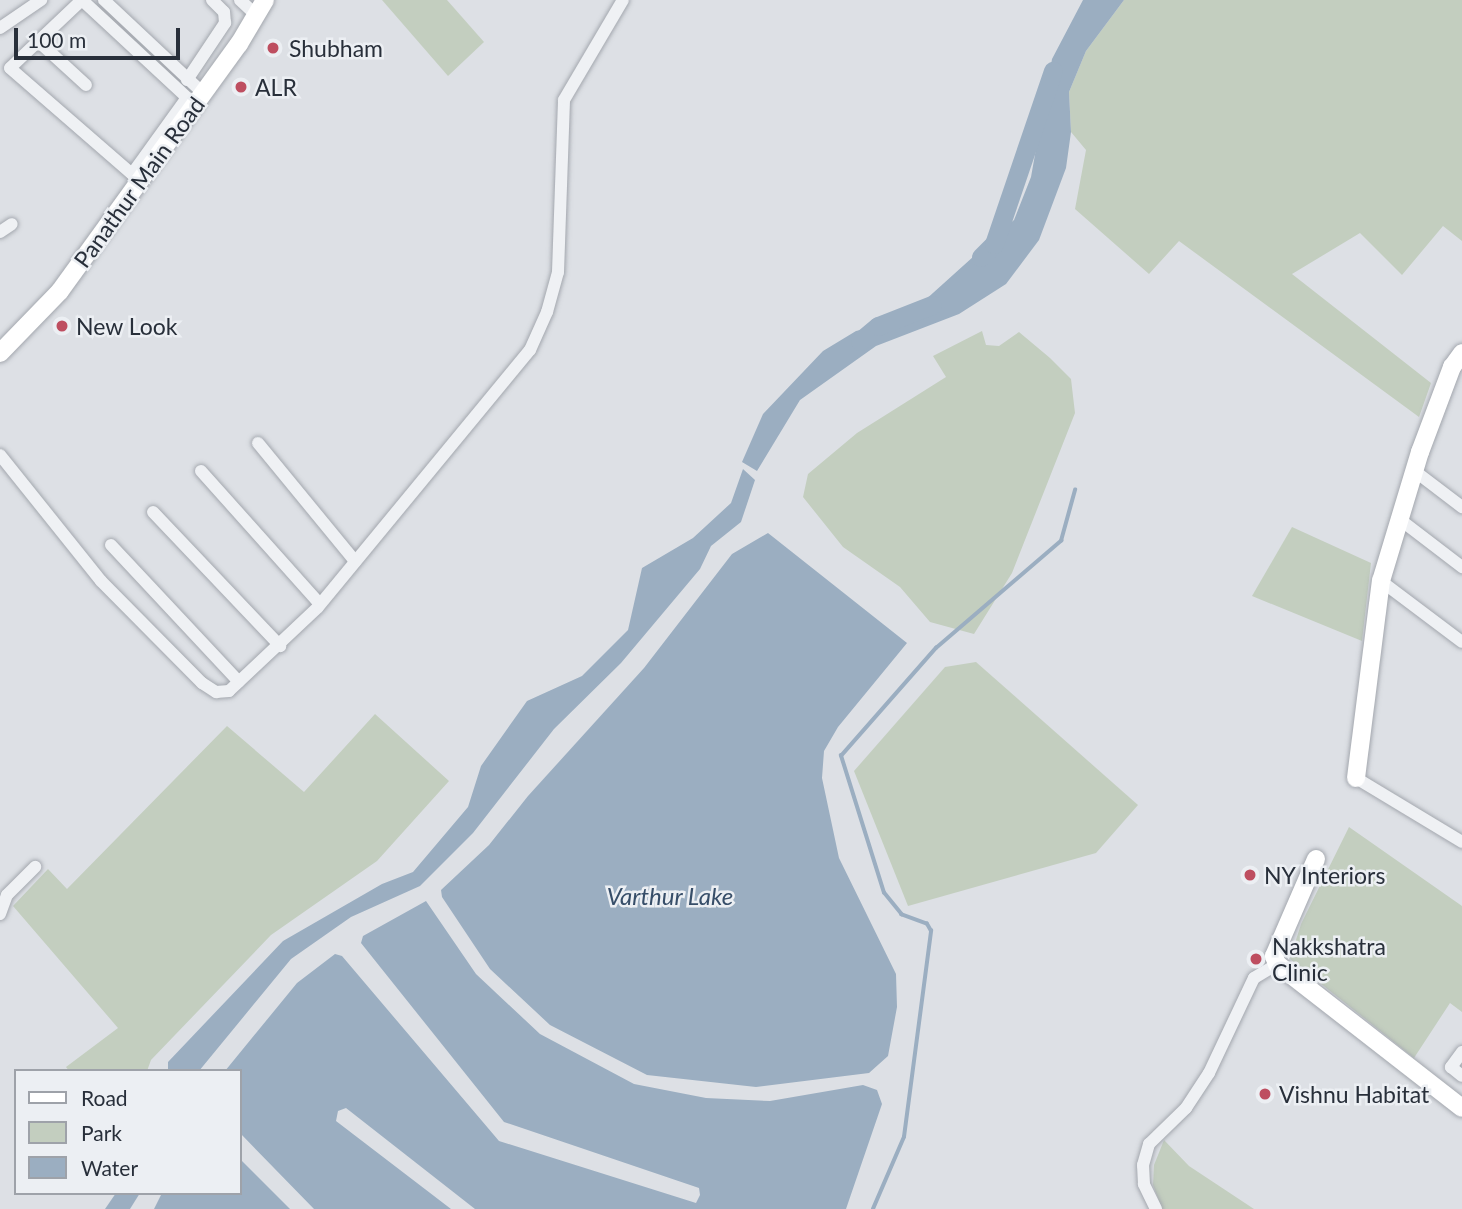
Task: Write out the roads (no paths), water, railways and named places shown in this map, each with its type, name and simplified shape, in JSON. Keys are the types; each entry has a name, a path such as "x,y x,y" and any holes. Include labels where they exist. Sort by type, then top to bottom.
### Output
{"street":[{"path":"0,28 41,0"},
{"path":"136,177 10,68 82,0 194,99"},
{"path":"104,0 187,80 194,99"},
{"path":"187,80 225,23 224,12 212,0"},
{"path":"240,0 261,7"},
{"path":"0,455 101,581 202,683 224,693 280,646 320,604 530,350 547,312 558,272 564,100 623,0"},
{"name":"Panathur Main Road","path":"0,353 60,291 136,177 261,7"},
{"path":"38,41 86,85"},
{"path":"0,232 12,224"},
{"path":"1462,354 1452,367 1398,518 1381,581 1356,778 1462,842"},
{"path":"258,443 355,561"},
{"path":"201,471 320,604"},
{"path":"1416,472 1462,506"},
{"path":"153,512 280,646"},
{"path":"1398,518 1462,566"},
{"path":"111,545 239,682"},
{"path":"1381,581 1462,642"},
{"path":"1316,859 1274,956 1277,964 1462,1108"},
{"path":"0,914 3,891 35,867"},
{"path":"1156,1209 1144,1184 1143,1165 1149,1144 1185,1108 1209,1073 1254,978 1277,964"},
{"path":"1462,1052 1451,1067 1462,1076"}],"water":[{"path":"1083,0 1124,0 1086,51 1069,92 1071,132 1066,168 1039,240 1006,284 959,314 876,346 800,400 757,471 742,462 763,414 823,351 856,331 903,320 1014,220 1031,177 1052,59"},
{"path":"743,469 755,480 741,522 711,546 700,569 621,663 554,729 473,833 420,886 351,917 291,959 201,1069 168,1069 168,1062 283,941 382,884 413,872 468,807 481,766 527,701 582,676 628,630 642,568 693,538 731,503"},
{"name":"Varthur Lake","path":"768,533 907,643 838,727 824,751 822,778 839,858 896,974 897,1007 888,1056 869,1073 756,1087 647,1075 550,1025 490,969 442,897 441,890 489,845 528,796 644,668 732,554"},
{"path":"426,901 476,974 540,1034 634,1084 706,1098 770,1101 863,1085 877,1090 882,1104 846,1209 475,1209 346,1108 338,1111 336,1121 451,1209 314,1209 242,1135 242,1069 227,1069 297,983 335,954 342,956 499,1141 696,1203 700,1195 699,1188 504,1122 361,943 363,936"},
{"path":"242,1161 290,1209 154,1209 161,1195 242,1195"},
{"path":"115,1195 139,1195 130,1209 105,1209"}],"waterway":[{"path":"981,257 994,244 1053,71"},
{"path":"860,341 878,326 932,305"},
{"path":"873,1209 904,1137 931,931 927,924 902,915 884,893 841,756 936,648 1061,541 1075,490"}],"place":[{"name":"Shubham","path":"273,48"},
{"name":"ALR","path":"241,87"},
{"name":"New Look","path":"62,326"},
{"name":"NY Interiors","path":"1250,875"},
{"name":"Nakkshatra Clinic","path":"1256,959"},
{"name":"Vishnu Habitat","path":"1265,1094"}]}
